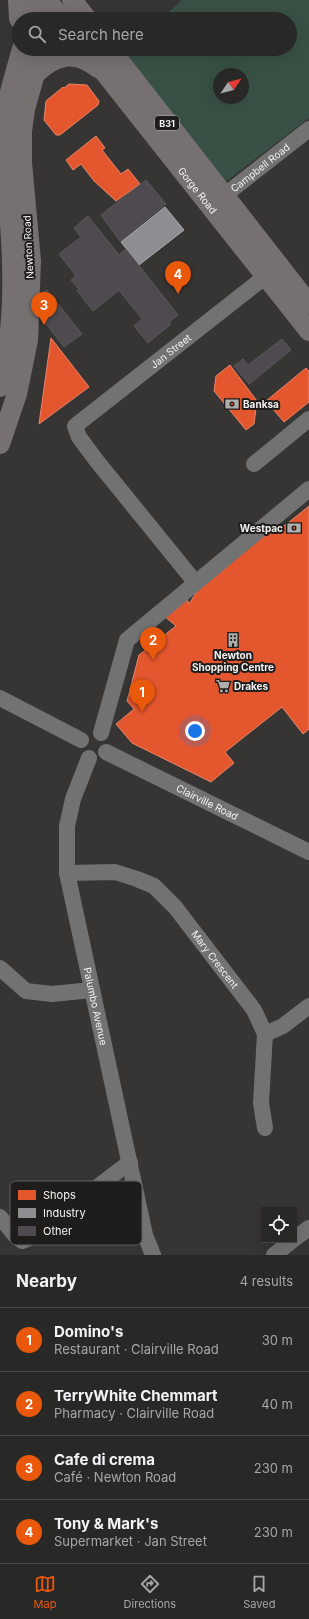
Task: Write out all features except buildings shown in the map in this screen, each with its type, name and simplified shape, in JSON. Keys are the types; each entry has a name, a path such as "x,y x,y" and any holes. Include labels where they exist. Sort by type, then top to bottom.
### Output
{"main road":[{"path":"18,0 19,12"},
{"path":"44,12 54,7 84,12"},
{"name":"Newton Road","path":"0,387 7,360 11,331 12,297 12,263 4,160 3,122 19,56"},
{"name":"Newton Road","path":"0,444 17,394 28,340 31,261 22,163 22,132 25,109 40,56"},
{"path":"35,74 50,61 68,56 88,60 103,71"},
{"name":"Gorge Road","path":"91,56 217,201 273,271 309,331"},
{"name":"Gorge Road","path":"115,56 217,201"},
{"name":"Gorge Road","path":"273,271 309,304"}],"street":[{"name":"Campbell Road","path":"217,201 309,129"},
{"name":"Jan Street","path":"195,582 96,460 79,437 75,426 273,271"},
{"path":"254,464 309,419"},
{"path":"101,733 127,640 195,582 309,489"},
{"path":"0,698 81,740"},
{"path":"90,732 101,733 107,741 106,752 96,758 89,758 82,753 80,746 81,740 90,732"},
{"name":"Clairville Road","path":"106,752 309,852"},
{"name":"Palumbo Avenue","path":"89,758 73,799 67,826 67,874 134,1181"},
{"name":"Mary Crescent","path":"67,874 115,872 137,878 154,886 175,907 254,1010 265,1034 261,1103 265,1128"},
{"path":"0,968 26,991 52,994 92,990"},
{"path":"265,1034 283,1026 309,1006"},
{"path":"105,1181 130,1162"},
{"path":"0,1217 10,1229"},
{"name":"Palumbo Avenue","path":"142,1220 145,1235 153,1255"},
{"path":"297,1238 309,1228"},
{"path":"274,1255 290,1243"}],"green space":[{"path":"182,0 309,0 309,118 225,182 122,56 297,56 297,12 169,12"}],"place":[{"name":"Tony & Mark's","path":"178,294"},
{"name":"Cafe di crema","path":"44,325"},
{"name":"Banksa","path":"232,404"},
{"name":"Westpac","path":"294,528"},
{"name":"Newton Shopping Centre","path":"233,640"},
{"name":"TerryWhite Chemmart","path":"153,660"},
{"name":"Drakes","path":"223,686"},
{"name":"Domino's","path":"142,712"}]}
